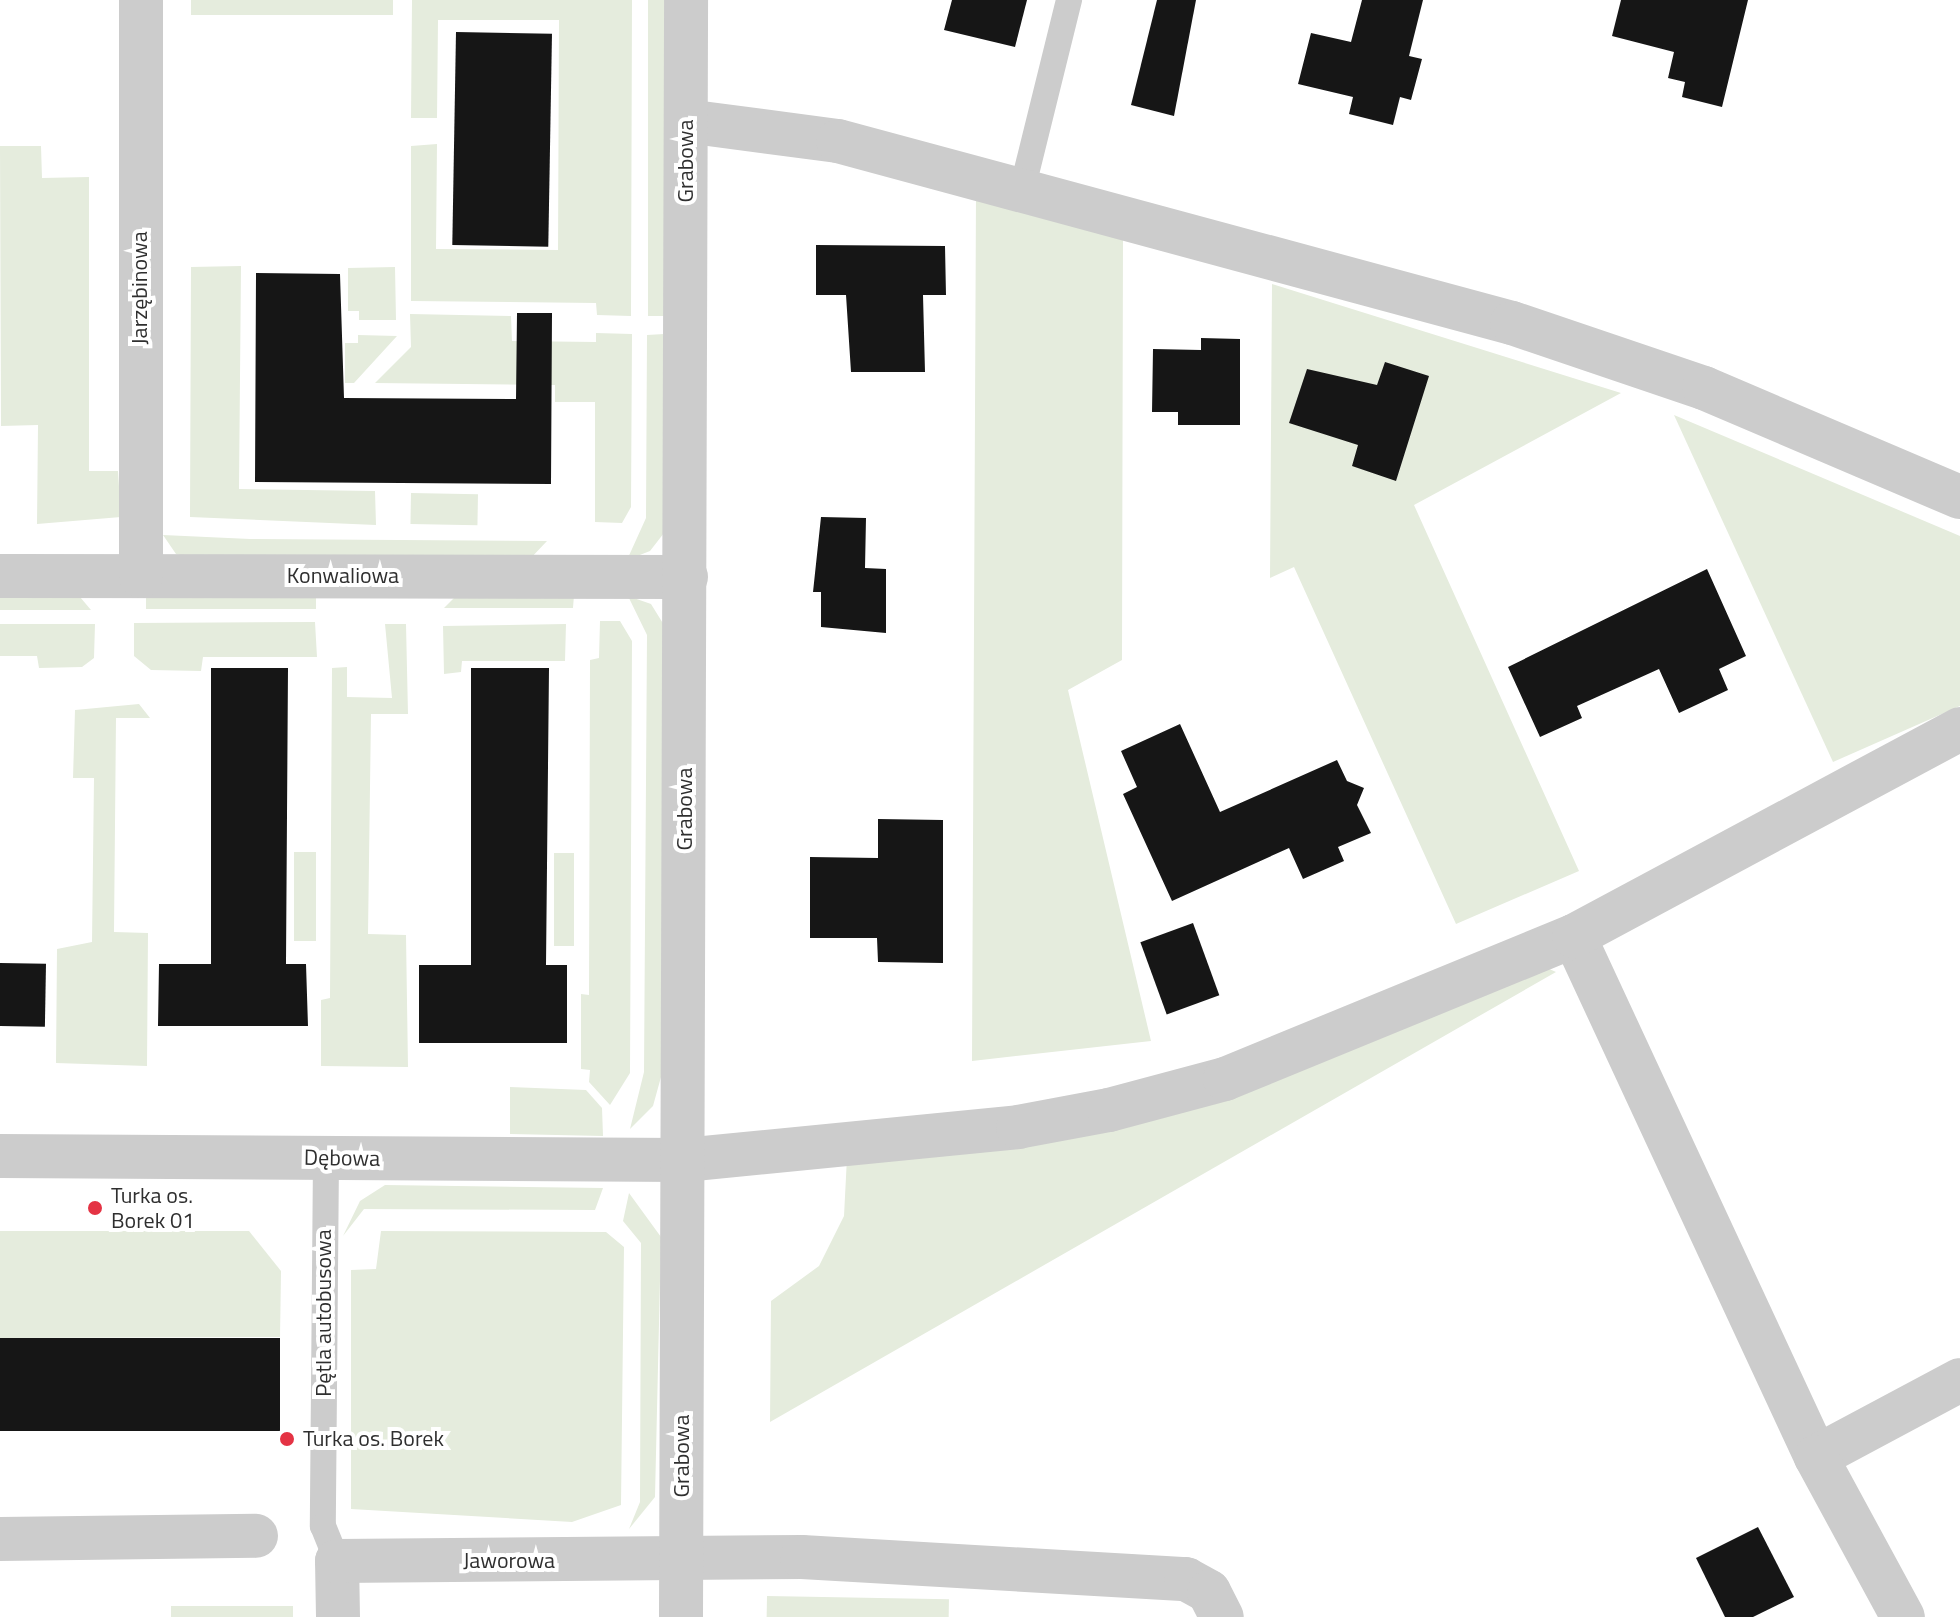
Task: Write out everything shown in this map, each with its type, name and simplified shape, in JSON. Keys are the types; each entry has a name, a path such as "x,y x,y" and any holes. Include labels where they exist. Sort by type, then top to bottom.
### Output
{"street":[{"name":"Jarzębinowa","path":"141,0 141,576"},
{"name":"Grabowa","path":"681,1617 686,0"},
{"path":"686,121 838,141 1572,341 1704,388 1960,497"},
{"name":"Konwaliowa","path":"0,576 686,577"},
{"name":"Dębowa","path":"0,1156 684,1160 1018,1127 1155,1099 1306,1049 1574,936 1960,729"},
{"path":"1574,936 1816,1457 1903,1617"},
{"path":"1816,1457 1960,1380"},
{"path":"0,1539 256,1536"},
{"name":"Jaworowa","path":"337,1561 681,1561 802,1557 1167,1577 1200,1586 1222,1617"},
{"path":"337,1561 338,1617"}],"lane":[{"path":"1022,190 1069,0"},
{"name":"Pętla autobusowa","path":"326,1158 323,1526 337,1561"}],"green space":[{"path":"191,0 393,0 393,15 191,15"},
{"path":"412,0 632,0 631,316 597,315 596,303 411,301 411,146 437,144 436,249 558,250 559,20 438,20 437,118 411,118"},
{"path":"648,0 665,0 665,316 648,316"},
{"path":"0,146 41,146 42,178 89,177 89,471 118,471 121,517 37,524 38,425 1,426"},
{"path":"976,193 1123,237 1122,660 1068,690 1151,1041 972,1061"},
{"path":"241,266 239,489 375,491 376,525 190,517 191,267"},
{"path":"395,267 396,320 359,320 359,311 348,311 348,268"},
{"path":"1272,284 1621,393 1414,505 1579,871 1456,924 1294,567 1270,578"},
{"path":"410,314 511,316 512,341 596,342 596,333 632,334 631,507 622,523 595,522 595,402 555,402 555,385 375,383 411,347"},
{"path":"664,334 664,533 650,551 627,560 646,518 647,335"},
{"path":"358,335 397,336 354,383 345,383 345,343 358,343"},
{"path":"1674,415 1960,536 1960,706 1833,762"},
{"path":"411,493 478,494 477,525 410,524"},
{"path":"163,535 250,539 547,541 529,560 202,559 176,554"},
{"path":"0,594 80,597 91,610 0,610"},
{"path":"574,595 573,608 444,608 456,596"},
{"path":"146,596 316,596 316,609 146,609"},
{"path":"628,596 651,604 664,625 661,1077 653,1106 630,1129 644,1072 647,635"},
{"path":"600,621 620,621 632,641 630,1073 610,1105 589,1082 590,1070 581,1069 581,994 589,995 590,660 599,658"},
{"path":"315,622 317,657 203,657 201,671 151,670 134,656 134,623"},
{"path":"0,624 95,624 94,658 82,667 39,668 37,656 0,656"},
{"path":"385,624 406,624 408,714 371,714 368,934 406,935 408,1067 321,1066 321,1000 330,998 332,668 347,667 347,697 392,698"},
{"path":"566,624 565,661 462,661 461,672 444,674 443,626"},
{"path":"139,704 150,718 116,718 114,932 148,933 147,1066 56,1063 57,949 92,942 94,778 73,778 75,710"},
{"path":"294,852 316,852 316,941 294,941"},
{"path":"554,853 574,853 574,946 554,946"},
{"path":"1536,963 1556,972 770,1422 771,1301 819,1266 844,1216 847,1157 1106,1130"},
{"path":"510,1087 586,1090 602,1108 603,1136 510,1134"},
{"path":"385,1185 603,1188 595,1210 364,1209 343,1236 360,1201"},
{"path":"629,1193 661,1237 655,1497 629,1529 640,1502 641,1243 623,1221"},
{"path":"0,1231 249,1231 281,1271 280,1337 0,1338"},
{"path":"381,1231 606,1232 624,1247 621,1505 572,1522 351,1509 351,1270 376,1269"},
{"path":"767,1596 949,1599 949,1617 767,1617"},
{"path":"171,1606 293,1606 293,1617 171,1617"}],"building":[{"path":"952,0 1027,0 1015,47 944,30"},
{"path":"1157,0 1196,0 1174,116 1131,105"},
{"path":"1362,0 1423,0 1409,56 1422,59 1411,100 1400,97 1393,125 1349,114 1353,97 1298,84 1311,33 1351,42"},
{"path":"1621,0 1748,0 1722,107 1682,97 1685,82 1668,78 1674,52 1612,36"},
{"path":"456,32 552,34 548,247 452,245"},
{"path":"816,245 945,246 946,295 923,295 925,372 851,372 846,295 816,295"},
{"path":"256,273 340,274 344,398 516,399 517,313 552,313 551,484 255,482"},
{"path":"1201,338 1240,339 1240,425 1178,425 1178,412 1152,412 1153,349 1201,350"},
{"path":"1385,362 1429,376 1396,481 1352,466 1358,445 1289,423 1307,369 1377,385"},
{"path":"821,517 866,518 865,568 886,569 886,633 821,627 821,592 813,592"},
{"path":"1707,569 1746,656 1719,669 1728,690 1679,713 1659,669 1577,706 1582,718 1540,737 1508,667"},
{"path":"211,668 288,668 286,964 306,964 308,1026 158,1026 159,964 211,964"},
{"path":"471,668 549,668 546,965 567,965 567,1043 419,1043 419,965 471,965"},
{"path":"1180,724 1220,812 1337,760 1347,781 1364,788 1357,805 1371,833 1338,847 1344,861 1303,879 1289,848 1172,901 1123,794 1137,787 1121,751"},
{"path":"878,819 943,820 943,963 878,962 877,938 810,938 810,857 878,858"},
{"path":"1193,923 1219,995 1167,1015 1140,942"},
{"path":"0,963 46,964 45,1027 0,1026"},
{"path":"0,1338 280,1338 280,1431 0,1431"},
{"path":"1758,1527 1794,1597 1753,1617 1725,1617 1696,1558"}],"place":[{"name":"Turka os. Borek 01","path":"95,1208"},
{"name":"Turka os. Borek","path":"287,1439"}]}
